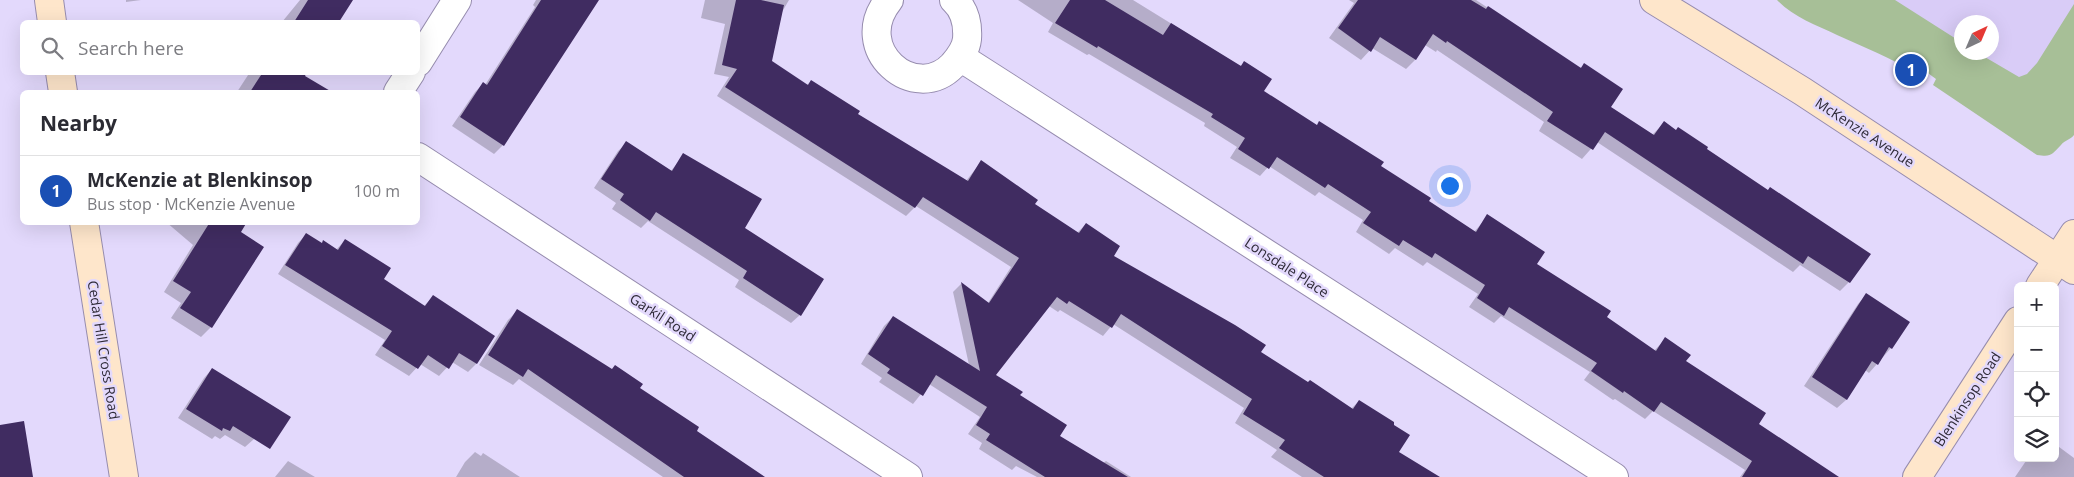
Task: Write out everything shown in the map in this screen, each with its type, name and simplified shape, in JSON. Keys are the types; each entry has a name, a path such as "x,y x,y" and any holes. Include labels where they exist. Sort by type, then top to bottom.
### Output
{"main road":[{"path":"49,0 52,20"},
{"name":"McKenzie Avenue","path":"1654,0 1802,91 2066,264"},
{"path":"60,75 63,90"},
{"name":"Cedar Hill Cross Road","path":"84,225 124,477"},
{"path":"2045,282 2066,264 2074,234"},
{"name":"Blenkinsop Road","path":"1917,477 2014,327"}],"street":[{"path":"420,59 457,0"},
{"path":"889,0 882,9 876,24 876,39 881,54 891,66 904,75 920,78 936,76 949,69 960,58 966,44 968,30 964,15 954,0"},
{"name":"Lonsdale Place","path":"960,58 1614,477"},
{"path":"399,90 409,75"},
{"name":"Garkil Road","path":"420,158 908,477"}],"shaded area":[{"path":"1813,0 2074,0 2074,94 2017,129"}],"green space":[{"path":"1777,0 1895,0 1954,38 1954,60 1990,60 2019,77 2027,74 2037,63 2074,4 2074,135 2051,154 2046,156 2037,155 1933,85 1936,79 1921,68 1917,74 1805,20"}],"building":[{"path":"308,0 353,0 340,20 295,20"},
{"path":"541,0 599,0 504,146 460,117 483,82 487,85"},
{"path":"736,0 761,0 784,5 772,61 808,85 811,80 860,111 858,114 968,181 981,160 1038,200 1035,204 1079,233 1086,223 1120,246 1114,256 1235,325 1266,345 1261,352 1308,382 1310,380 1353,409 1359,400 1394,422 1394,425 1410,435 1399,452 1440,477 1324,477 1279,448 1285,440 1243,414 1252,399 1121,314 1112,328 1069,301 1067,304 1057,297 996,375 1023,392 1020,395 1067,425 1060,436 1128,477 1045,477 986,440 990,434 976,425 987,407 936,375 923,396 887,373 890,369 868,354 893,316 980,371 961,282 989,303 1019,258 923,197 915,208 725,87 737,69 722,65"},
{"path":"1070,0 1105,0 1163,35 1171,23 1241,66 1244,61 1272,79 1264,91 1317,125 1319,121 1384,162 1381,166 1431,198 1429,201 1476,232 1487,214 1545,252 1537,264 1611,311 1607,317 1656,351 1665,337 1691,355 1686,361 1766,413 1759,424 1839,477 1742,477 1752,461 1661,402 1654,412 1624,391 1623,393 1591,371 1597,363 1509,307 1504,316 1477,298 1485,285 1435,253 1432,258 1403,240 1399,246 1363,223 1371,212 1328,184 1325,188 1277,157 1269,169 1238,149 1245,138 1211,117 1213,114 1098,46 1097,48 1055,23"},
{"path":"1358,0 1471,0 1486,9 1488,6 1581,68 1584,63 1623,89 1611,107 1654,135 1664,121 1676,130 1678,127 1768,190 1770,187 1871,254 1850,283 1808,256 1803,264 1605,132 1593,150 1547,121 1553,112 1447,41 1446,43 1433,34 1416,60 1380,37 1371,52 1338,28"},
{"path":"261,75 306,75 329,90 251,90"},
{"path":"626,141 672,171 683,153 762,199 745,228 824,279 801,316 743,278 747,271 656,212 650,221 620,200 624,194 601,179"},
{"path":"208,225 245,225 241,232 264,247 212,328 180,308 191,292 173,281"},
{"path":"306,233 322,243 323,240 338,250 345,239 391,268 384,279 425,306 433,295 495,336 477,364 459,353 449,369 428,355 418,369 382,346 392,331 285,265"},
{"path":"1866,293 1910,322 1892,349 1889,347 1878,365 1872,361 1847,400 1812,377"},
{"path":"517,309 612,369 615,365 643,384 640,388 699,427 697,431 765,477 684,477 528,369 523,377 488,355"},
{"path":"212,368 291,417 270,449 233,426 230,431 223,428 222,431 186,409"},
{"path":"24,421 33,477 0,477 0,425"}],"place":[{"name":"McKenzie at Blenkinsop","path":"1911,70"}]}
